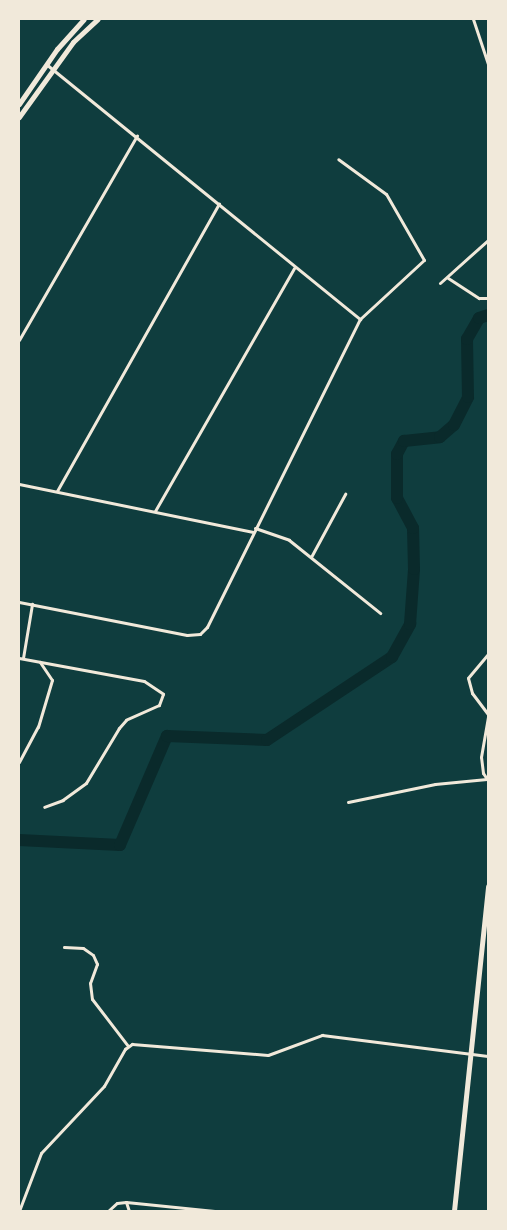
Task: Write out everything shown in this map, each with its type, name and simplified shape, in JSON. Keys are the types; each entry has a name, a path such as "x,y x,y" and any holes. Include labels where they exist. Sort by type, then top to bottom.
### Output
{"main road":[{"path":"19,104 46,64 84,19"},
{"path":"19,117 73,42 98,19"}],"street":[{"path":"473,19 488,64"},
{"path":"46,64 137,136 294,268 360,319"},
{"path":"19,340 137,136"},
{"path":"19,602 187,635 200,634 207,628 360,319 422,264 424,258 386,194 338,159"},
{"path":"57,491 219,204"},
{"path":"440,283 448,278 488,240"},
{"path":"155,511 294,268"},
{"path":"448,278 479,298 488,298"},
{"path":"19,484 253,532"},
{"path":"311,558 345,494"},
{"path":"255,528 289,540 380,613"},
{"path":"32,604 21,658 144,681 159,688 163,700 159,705 126,720 86,783 63,800 44,807"},
{"path":"488,654 468,678 472,693 488,715 481,757 482,773 488,779"},
{"path":"19,762 38,727 52,680 40,662"},
{"path":"348,802 456,780 488,779"},
{"path":"454,1211 488,887"},
{"path":"64,947 83,948 93,955 97,964 90,983 92,999 128,1046"},
{"path":"19,1211 41,1153 104,1086 128,1046 139,1043 268,1055 322,1035 488,1056"},
{"path":"108,1211 117,1203 126,1202 215,1211"},
{"path":"126,1202 128,1211"}],"waterway":[{"path":"19,840 120,845 167,736 267,740 392,657 410,624 414,569 413,528 397,498 397,454 404,441 440,437 454,425 468,397 467,339 479,318 488,315"}]}
